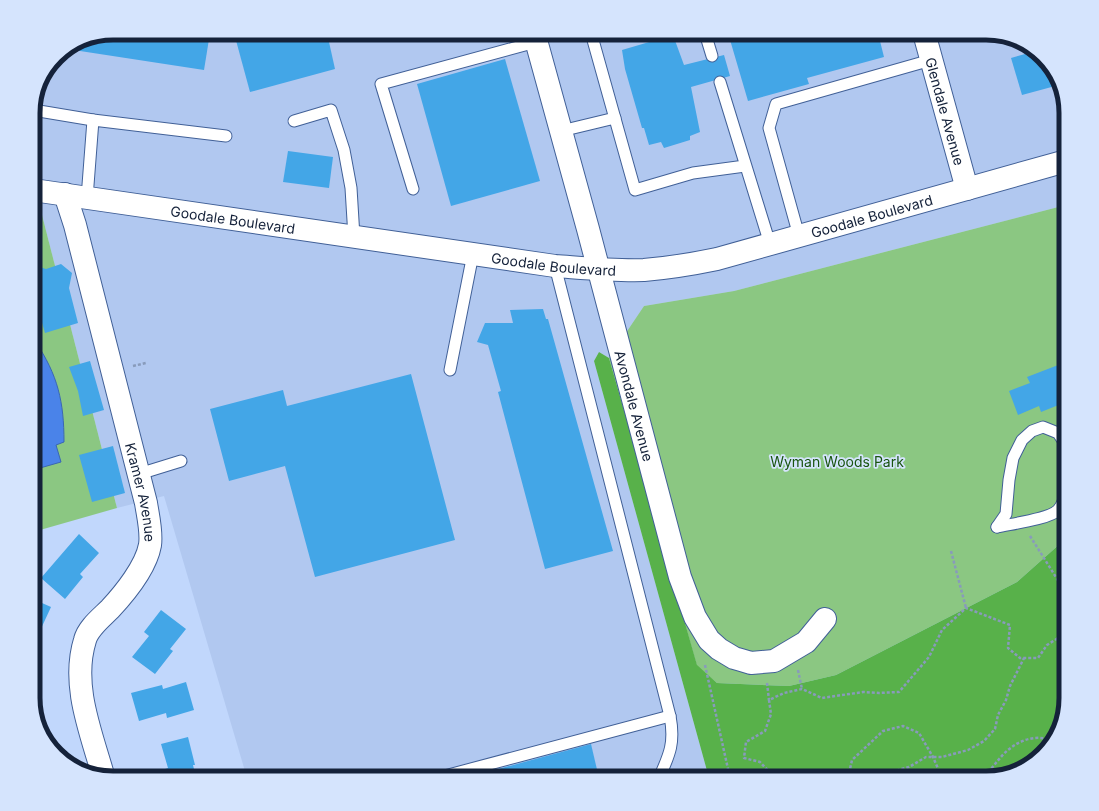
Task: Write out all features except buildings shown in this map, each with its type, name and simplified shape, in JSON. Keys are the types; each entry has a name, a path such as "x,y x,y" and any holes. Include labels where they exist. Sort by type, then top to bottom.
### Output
{"street":[{"name":"Avondale Avenue","path":"536,40 599,269 680,577 695,617 709,640 718,649 734,658 751,663 774,661 806,642 825,619"},
{"name":"Glendale Avenue","path":"926,40 966,189"},
{"name":"Goodale Boulevard","path":"40,191 555,266 644,270 717,259 1059,163"},
{"name":"Kramer Avenue","path":"65,194 139,474 150,526 150,545 145,561 122,594 94,625 85,638 80,663 80,681 84,707 102,770"}],"lane":[{"path":"413,189 381,84 528,40"},
{"path":"593,40 635,190 693,173 745,166"},
{"path":"707,40 712,56"},
{"path":"799,236 769,128 776,104 931,60"},
{"path":"720,82 770,244"},
{"path":"294,121 331,110 344,150 351,188 354,237"},
{"path":"40,111 93,120 226,136"},
{"path":"561,131 615,118"},
{"path":"87,198 93,120"},
{"path":"450,370 473,254"},
{"path":"555,266 670,716 672,730 670,756 662,771"},
{"path":"1059,434 1043,427 1032,431 1022,440 1013,458 1009,480 1006,514 997,527 1044,517 1059,509"},
{"path":"139,474 182,461"},
{"path":"463,771 670,716"}],"path":[{"path":"130,367 146,363"},
{"path":"1022,522 1059,582"},
{"path":"951,551 966,608"},
{"path":"966,608 1010,624 1008,648 1020,658 1038,658 1048,645 1059,638"},
{"path":"769,771 760,762 744,758 746,742 765,730 771,714 769,700 784,693 802,689 822,698 863,692 899,692 929,657 942,630 966,608"},
{"path":"895,771 909,767 926,757 942,757 968,750 984,741 995,729 998,715 1024,657"},
{"path":"705,663 728,771"},
{"path":"850,771 852,760 883,731 903,726 919,733 933,757 939,771"},
{"path":"989,771 1008,750 1025,740 1041,737 1046,738"}],"shaded area":[{"path":"986,40 1000,41 1009,44 1022,50 1038,61 1047,72 1057,94 1059,113 1059,207 734,291 644,306 609,358 599,352 594,361 707,771 245,771 164,496 117,508 42,215 40,215 40,108 42,94 52,72 61,61 72,52 99,41"}],"green space":[{"name":"Wyman Woods Park","path":"1059,207 1059,545 1017,582 836,675 789,686 717,683 697,666 609,358 644,306 734,291"},
{"path":"40,215 42,215 117,508 40,530"},
{"path":"599,352 609,358 697,665 717,683 789,686 836,675 1017,582 1059,545 1059,698 1057,717 1049,734 1038,750 1022,761 1005,769 986,771 707,771 594,361"}],"water":[{"path":"40,348 54,377 61,401 64,442 56,445 61,462 40,468"}]}
